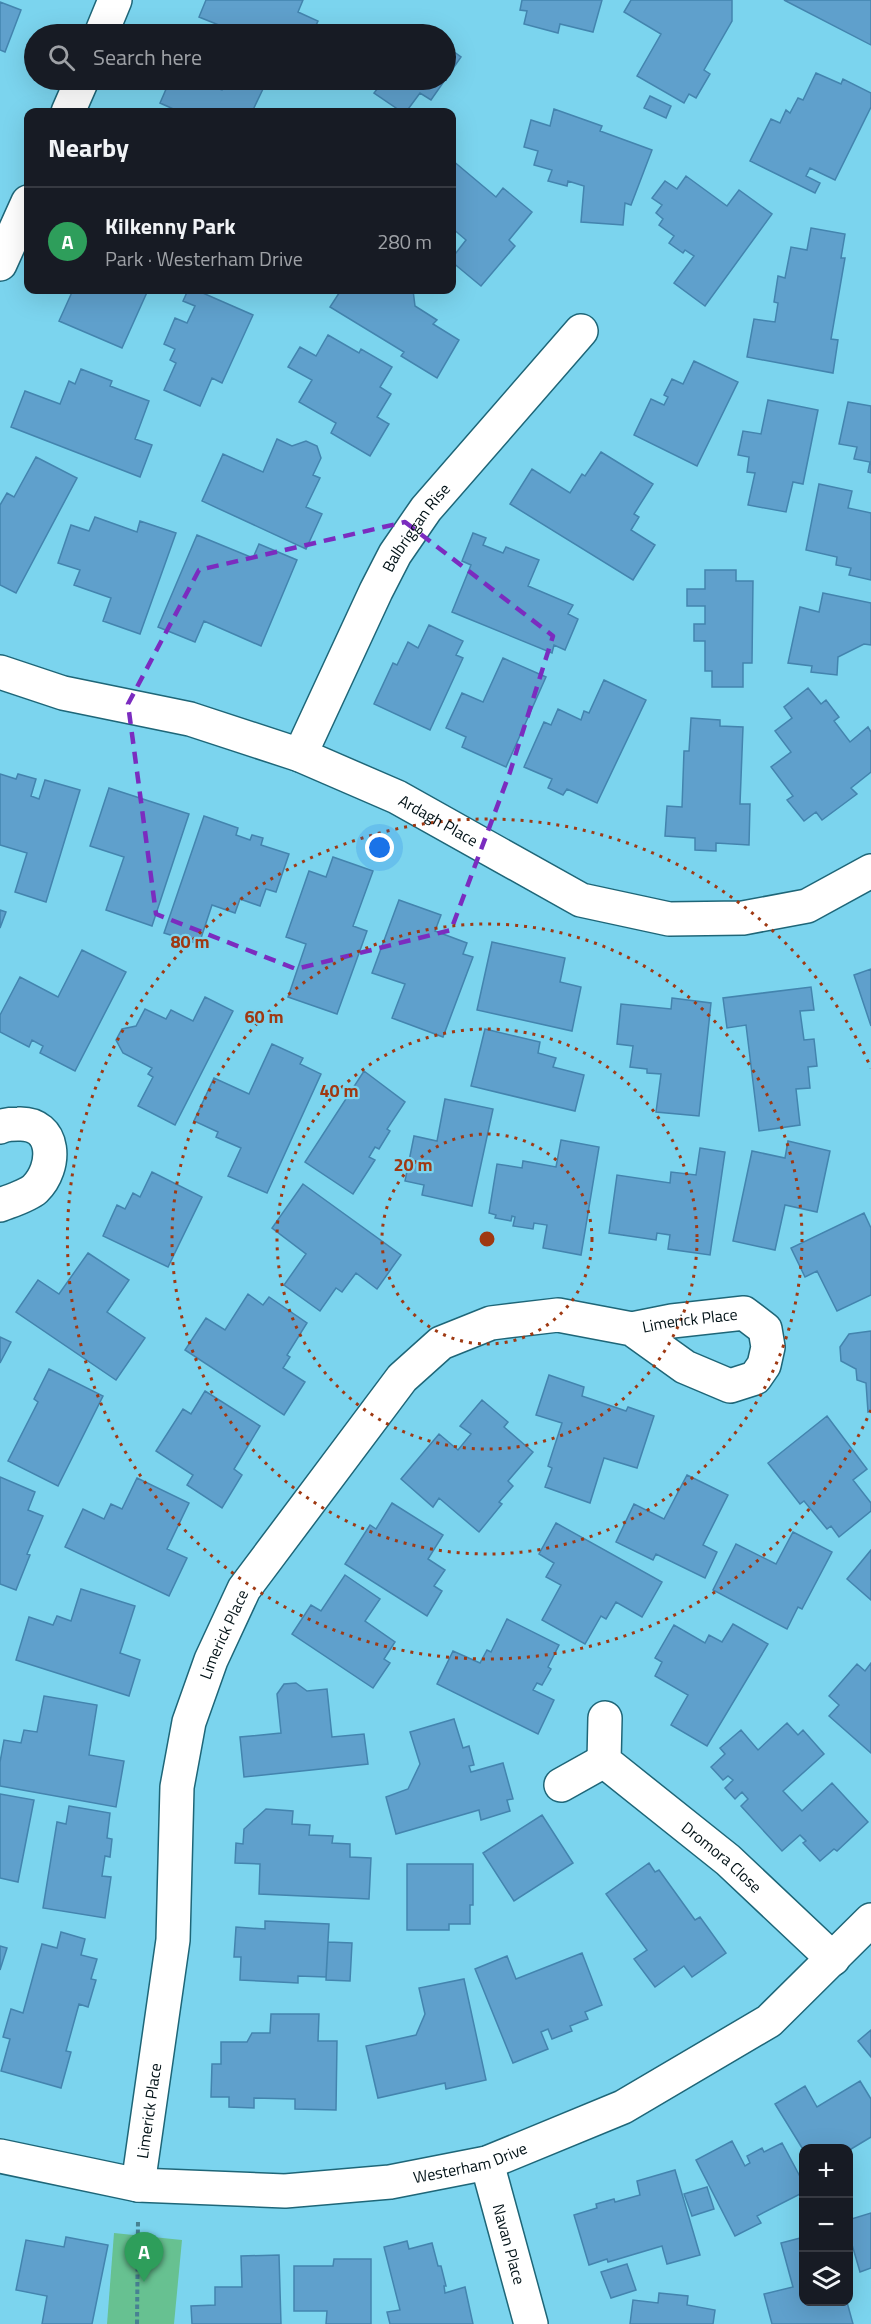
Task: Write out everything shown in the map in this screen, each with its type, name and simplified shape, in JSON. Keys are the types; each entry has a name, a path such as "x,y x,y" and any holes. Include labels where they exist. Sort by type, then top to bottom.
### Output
{"street":[{"path":"105,24 115,0"},
{"path":"70,108 78,90"},
{"path":"0,264 24,211"},
{"name":"Balbriggan Rise","path":"300,755 395,554 426,509 581,331"},
{"name":"Ardagh Place","path":"0,672 63,693 190,719 300,755 397,797 581,900 669,919 743,918 807,906 871,871"},
{"path":"0,1127 5,1124 28,1123 42,1130 51,1148 48,1169 34,1190 0,1205"},
{"name":"Limerick Place","path":"138,2186 173,1940 177,1787 189,1722 211,1660 244,1589 402,1378 441,1343 491,1323 558,1316 632,1329"},
{"path":"561,1785 604,1761 605,1718"},
{"name":"Dromora Close","path":"604,1761 728,1860 833,1959"},
{"name":"Westerham Drive","path":"0,2156 138,2186 285,2191 390,2182 487,2163 633,2102 769,2021 871,1920"},
{"name":"Navan Place","path":"487,2163 531,2324"}],"path":[{"path":"137,2324 138,2186"}],"highlighted area":[{"path":"405,522 553,636 510,772 451,930 296,969 156,914 128,704 199,570"}],"green space":[{"path":"114,2233 182,2240 174,2324 107,2324"}],"building":[{"path":"206,0 303,0 298,12 318,21 317,24 216,24 199,17"},
{"path":"522,0 602,0 593,32 560,24 558,33 524,24 527,11 520,10"},
{"path":"631,0 732,0 732,21 704,70 710,74 696,98 689,94 684,103 637,76 661,34 624,12"},
{"path":"784,0 871,0 871,45"},
{"path":"0,2 21,10 5,52 0,50"},
{"path":"456,53 461,57 456,64"},
{"path":"816,73 841,84 843,79 871,93 871,107 835,180 810,168 806,176 820,183 815,193 750,161 771,119 780,123 786,110 790,113 798,98 803,100"},
{"path":"166,90 263,90 254,108 171,108 160,103"},
{"path":"376,90 438,90 431,100 420,93 409,108 396,108 374,93"},
{"path":"650,96 671,106 666,118 644,108"},
{"path":"554,109 602,126 600,131 652,150 631,205 625,203 623,225 581,222 584,186 568,181 567,186 548,181 552,170 534,165 538,151 524,147 531,120 550,126"},
{"path":"456,163 496,197 503,188 532,212 509,240 515,246 481,286 456,265 456,253 466,240 456,231"},
{"path":"686,176 727,206 739,190 772,214 705,306 674,283 694,256 685,250 683,253 669,243 674,236 659,225 663,219 656,213 662,205 652,198 665,181 677,189"},
{"path":"811,228 845,234 841,258 845,258 831,339 838,340 833,373 747,357 754,319 775,322 778,303 774,302 778,276 785,278 791,247 807,250"},
{"path":"71,294 146,294 122,348 59,321"},
{"path":"186,294 205,294 253,315 222,383 212,378 200,406 164,390 176,363 170,360 175,349 164,344 175,318 187,323 195,306 183,301"},
{"path":"338,294 414,294 415,306 437,320 433,324 459,340 437,378 401,356 404,352 330,307"},
{"path":"328,335 359,353 361,349 392,367 380,387 391,394 377,417 389,424 370,456 331,433 336,423 299,402 312,380 288,367 300,347 316,356"},
{"path":"694,361 738,382 697,466 634,435 651,399 664,405 668,397 664,395 672,379 683,384"},
{"path":"81,369 112,381 110,386 149,401 135,439 152,445 140,477 11,427 25,391 60,404 69,381 75,384"},
{"path":"768,400 818,410 803,484 793,482 786,512 748,505 755,473 747,472 749,457 738,455 743,431 761,434"},
{"path":"848,402 871,406 871,473 868,472 870,462 854,459 857,447 839,444"},
{"path":"277,439 292,446 306,441 317,446 321,458 313,475 320,478 306,507 322,514 306,549 202,501 223,454 263,472"},
{"path":"601,452 653,484 634,514 639,517 631,530 655,545 633,580 510,504 532,469 570,493 582,474 585,476"},
{"path":"36,457 77,478 16,593 0,585 0,505 7,493 14,497"},
{"path":"819,484 852,491 848,508 871,513 871,580 849,575 851,568 836,565 837,557 806,550"},
{"path":"95,517 137,532 140,521 176,533 140,634 103,621 111,598 74,585 80,570 58,563 71,525 89,531"},
{"path":"473,533 486,538 483,545 503,553 506,547 539,560 528,586 573,605 568,614 578,619 565,650 554,645 552,653 452,612 471,565 462,561"},
{"path":"197,535 253,558 259,544 297,560 261,646 204,621 195,642 158,627"},
{"path":"705,570 736,570 736,581 753,581 752,663 743,663 743,687 712,687 712,671 705,671 705,641 694,641 694,624 705,624 705,606 687,606 687,589 705,589"},
{"path":"823,593 871,603 871,645 864,644 838,657 837,675 811,672 812,666 788,663 800,607 819,612"},
{"path":"429,625 463,641 456,655 463,658 430,730 374,704 393,663 397,665 408,642 418,648"},
{"path":"503,658 546,677 506,767 462,747 466,737 446,728 462,693 483,702"},
{"path":"604,680 646,700 597,803 567,789 563,795 548,788 552,779 524,767 544,722 551,725 558,709 581,720 584,711 589,713"},
{"path":"808,688 821,704 826,700 839,717 834,721 850,742 868,727 871,732 871,772 851,788 857,794 822,820 816,812 804,821 787,800 793,796 771,767 791,752 775,731 792,718 784,707"},
{"path":"691,718 720,720 720,726 743,727 740,804 750,804 749,845 716,843 716,851 695,850 695,838 665,836 667,806 682,807 684,751 689,751"},
{"path":"0,774 16,779 18,774 36,779 31,796 39,799 45,780 80,790 46,902 15,892 27,853 0,845"},
{"path":"109,788 189,814 152,926 106,910 124,857 90,846"},
{"path":"204,816 238,828 236,835 250,840 252,835 263,838 261,845 289,854 276,892 266,889 260,906 240,899 235,913 212,905 199,944 164,933"},
{"path":"333,857 373,871 353,926 367,931 337,1014 288,997 306,944 286,937 309,871 326,877"},
{"path":"399,900 441,915 435,931 467,943 463,954 473,957 443,1037 392,1018 405,984 372,973"},
{"path":"0,910 6,912 0,928"},
{"path":"492,942 565,958 560,982 581,987 572,1031 477,1010"},
{"path":"82,950 126,972 75,1071 40,1053 43,1046 32,1040 29,1047 0,1032 0,1015 20,977 58,997"},
{"path":"871,969 871,1026 854,975"},
{"path":"811,987 814,1010 800,1011 804,1040 814,1039 817,1066 808,1067 810,1088 796,1089 800,1125 759,1131 746,1025 727,1028 723,998"},
{"path":"205,997 233,1011 175,1125 138,1106 153,1077 148,1074 152,1068 123,1053 116,1040 122,1029 136,1026 145,1009 166,1019 171,1010 193,1021"},
{"path":"672,998 711,1003 699,1116 656,1112 661,1074 647,1073 647,1069 630,1067 633,1046 617,1044 621,1004 671,1009"},
{"path":"485,1029 540,1042 538,1053 556,1058 553,1067 584,1075 575,1111 471,1086"},
{"path":"272,1044 303,1058 300,1064 321,1074 267,1193 228,1176 241,1148 216,1137 218,1132 194,1121 214,1078 249,1094"},
{"path":"364,1071 405,1102 387,1129 390,1131 379,1149 375,1147 369,1157 375,1160 353,1194 305,1162"},
{"path":"445,1099 493,1109 472,1206 422,1195 424,1185 405,1181 414,1136 437,1141"},
{"path":"561,1140 599,1147 581,1255 543,1248 547,1225 534,1223 533,1229 513,1226 515,1217 512,1216 511,1221 495,1218 496,1215 489,1213 497,1164 522,1168 523,1161 556,1167"},
{"path":"788,1141 830,1151 817,1212 785,1205 775,1250 733,1241 752,1151 785,1158"},
{"path":"700,1148 725,1152 710,1255 668,1249 670,1235 657,1233 656,1240 609,1233 617,1175 670,1183 671,1172 696,1175"},
{"path":"152,1172 202,1197 168,1267 103,1236 117,1205 125,1209 133,1193 140,1197"},
{"path":"303,1184 401,1255 377,1289 356,1273 342,1292 336,1288 320,1311 284,1285 306,1254 272,1228"},
{"path":"864,1213 871,1228 871,1295 837,1311 817,1271 805,1277 791,1248"},
{"path":"88,1253 129,1280 107,1312 145,1338 116,1380 16,1312 38,1280 59,1294"},
{"path":"248,1294 263,1305 269,1297 307,1323 287,1355 290,1357 283,1368 305,1382 284,1415 185,1350 206,1318 225,1330"},
{"path":"871,1331 871,1411 868,1412 866,1383 857,1380 856,1369 841,1361 840,1347 849,1334"},
{"path":"0,1337 11,1342 0,1363"},
{"path":"49,1369 103,1396 58,1486 8,1461 38,1402 34,1399"},
{"path":"549,1375 584,1387 582,1396 626,1411 628,1407 654,1416 637,1468 604,1458 590,1503 545,1487 552,1468 548,1466 562,1423 536,1415"},
{"path":"205,1391 260,1426 234,1469 242,1475 222,1508 187,1485 193,1475 156,1451 183,1409 191,1414"},
{"path":"482,1400 508,1422 504,1427 533,1452 508,1481 513,1486 499,1502 502,1504 479,1532 439,1498 433,1507 401,1479 439,1434 458,1450 471,1434 460,1426"},
{"path":"827,1416 867,1469 853,1480 871,1503 871,1511 839,1537 831,1526 827,1529 804,1501 800,1504 768,1463"},
{"path":"687,1475 728,1495 703,1545 717,1552 705,1578 656,1554 653,1560 616,1542 634,1504 664,1519"},
{"path":"0,1477 35,1492 28,1510 43,1516 27,1554 30,1555 16,1590 0,1584"},
{"path":"137,1478 189,1503 167,1549 187,1558 169,1596 65,1547 83,1509 104,1519 111,1504 122,1509"},
{"path":"392,1503 443,1535 428,1559 445,1570 434,1586 442,1591 427,1616 345,1564 370,1525 376,1529"},
{"path":"556,1523 662,1582 642,1617 616,1602 606,1619 601,1616 585,1644 542,1620 561,1585 546,1577 554,1563 539,1554"},
{"path":"793,1532 832,1552 802,1609 798,1607 787,1629 713,1590 736,1544 776,1564"},
{"path":"871,1550 871,1600 847,1579"},
{"path":"345,1575 380,1599 365,1621 395,1642 384,1659 390,1663 373,1688 292,1634 311,1605 321,1611"},
{"path":"81,1589 135,1606 120,1653 140,1660 129,1696 16,1660 29,1617 53,1625 57,1616 71,1621"},
{"path":"507,1619 559,1645 548,1667 551,1669 542,1685 537,1683 533,1690 554,1700 538,1734 437,1684 453,1651 480,1663 487,1650 491,1652"},
{"path":"733,1624 768,1644 707,1746 671,1725 688,1695 655,1676 662,1662 655,1658 674,1625 705,1643 709,1635 722,1642"},
{"path":"871,1663 871,1753 829,1716 839,1705 829,1696 857,1664 865,1671"},
{"path":"296,1683 307,1691 327,1689 332,1737 364,1734 368,1764 244,1777 240,1737 281,1733 277,1694 284,1684"},
{"path":"44,1696 97,1705 89,1755 124,1761 116,1807 0,1786 0,1762 4,1740 21,1743 24,1730 37,1732"},
{"path":"454,1719 463,1748 469,1746 474,1765 469,1766 471,1772 503,1763 513,1799 507,1800 510,1811 481,1820 479,1810 396,1834 386,1797 408,1789 420,1764 410,1732"},
{"path":"787,1723 798,1735 803,1730 824,1754 783,1791 802,1811 832,1783 868,1822 837,1851 834,1849 820,1861 803,1843 806,1841 800,1835 782,1851 741,1806 748,1799 742,1792 735,1799 725,1788 733,1780 728,1776 723,1780 711,1767 725,1754 720,1748 741,1730 758,1750"},
{"path":"0,1794 34,1800 18,1882 0,1878"},
{"path":"69,1806 110,1813 107,1838 112,1839 110,1857 105,1856 102,1876 111,1877 105,1918 43,1908 57,1822 66,1824"},
{"path":"266,1809 293,1811 292,1824 310,1825 309,1835 333,1836 332,1843 350,1844 350,1857 371,1858 369,1899 259,1894 260,1864 235,1863 236,1843 243,1844 244,1829"},
{"path":"542,1815 573,1863 514,1901 483,1853"},
{"path":"649,1863 655,1872 659,1870 695,1920 700,1917 726,1953 692,1977 684,1966 655,1987 634,1959 647,1950 606,1894"},
{"path":"407,1864 473,1864 473,1905 470,1905 470,1924 449,1924 449,1930 407,1930"},
{"path":"265,1921 329,1924 326,1977 298,1976 298,1983 240,1980 241,1957 234,1957 236,1927 265,1929"},
{"path":"61,1932 85,1939 81,1955 97,1959 91,1979 96,1980 88,2007 79,2004 66,2051 71,2052 61,2088 1,2071 10,2039 3,2037 11,2009 23,2013 42,1944 57,1948"},
{"path":"328,1942 352,1943 350,1981 326,1980"},
{"path":"0,1946 7,1948 0,1970"},
{"path":"582,1953 602,2005 585,2012 588,2019 570,2026 572,2031 552,2039 548,2029 541,2032 548,2049 513,2063 475,1969 507,1956 516,1979"},
{"path":"464,1979 486,2080 446,2089 445,2083 378,2098 366,2046 416,2035 425,2014 419,1988"},
{"path":"271,2014 319,2014 318,2041 337,2041 336,2110 295,2109 295,2099 254,2098 254,2108 229,2107 229,2097 211,2097 212,2064 221,2064 221,2042 247,2042 252,2033 270,2033"},
{"path":"871,2030 871,2057 858,2041"},
{"path":"860,2081 871,2099 871,2137 853,2148 853,2144 800,2144 775,2104 805,2086 817,2107"},
{"path":"732,2141 745,2166 750,2163 747,2156 762,2148 764,2152 782,2143 799,2175 799,2195 757,2216 761,2223 735,2236 696,2160"},
{"path":"675,2170 700,2255 667,2264 662,2246 608,2262 607,2259 589,2265 574,2215 597,2208 596,2204 614,2199 615,2202 640,2195 637,2181"},
{"path":"707,2187 714,2209 692,2216 684,2194"},
{"path":"871,2213 871,2268 860,2272 853,2248 853,2218"},
{"path":"66,2237 108,2245 92,2324 42,2324 47,2296 16,2290 26,2240 64,2247"},
{"path":"799,2238 799,2306 848,2306 853,2324 772,2324 764,2294 793,2287 781,2243"},
{"path":"407,2241 409,2249 432,2243 438,2266 441,2266 446,2286 444,2286 445,2293 465,2287 473,2324 390,2324 387,2312 400,2310 384,2247"},
{"path":"279,2255 281,2324 192,2324 191,2306 215,2305 215,2287 242,2287 241,2256"},
{"path":"334,2259 371,2259 371,2324 326,2324 327,2311 294,2311 294,2266 333,2266"},
{"path":"627,2264 636,2290 611,2298 601,2272"},
{"path":"659,2293 688,2296 687,2305 715,2310 713,2324 630,2324 633,2300 658,2303"}],"place":[{"name":"Kilkenny Park","path":"144,2282"}]}
